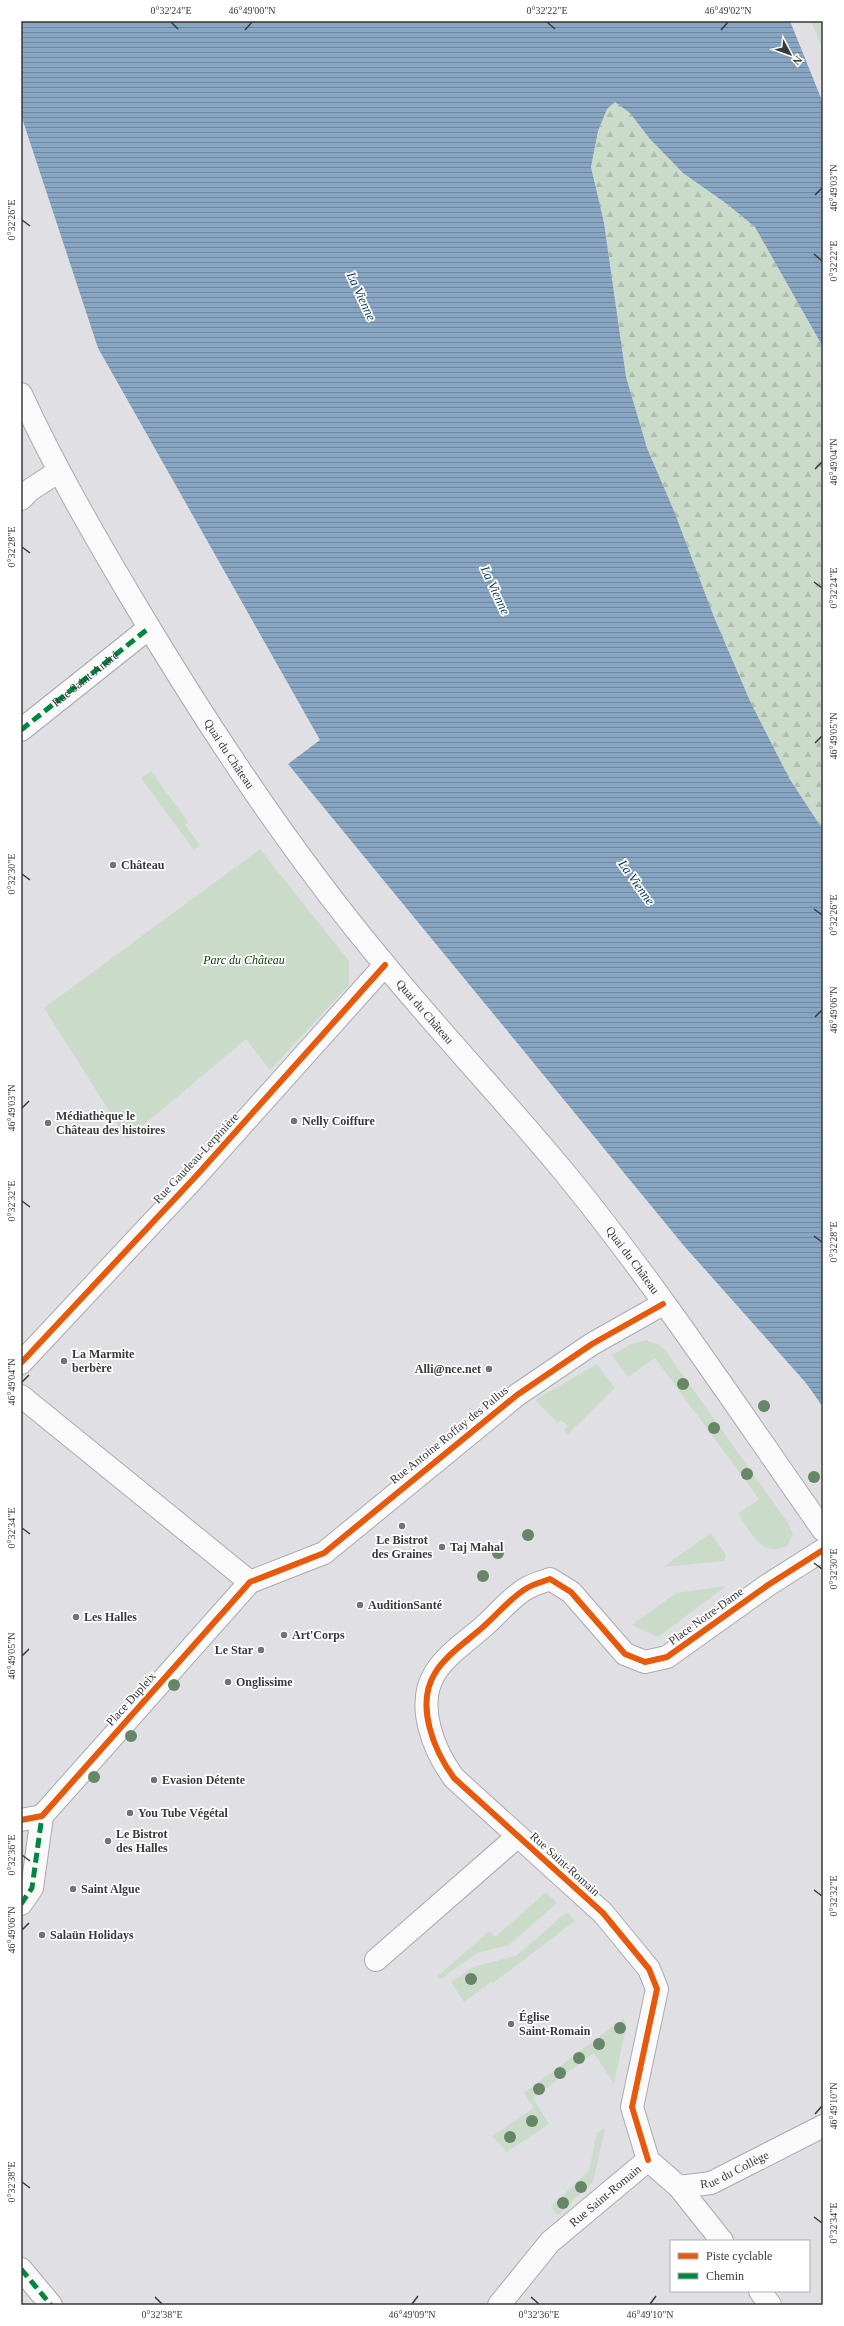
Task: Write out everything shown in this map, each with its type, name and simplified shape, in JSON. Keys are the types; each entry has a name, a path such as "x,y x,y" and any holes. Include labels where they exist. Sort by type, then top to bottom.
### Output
{"street":[{"name":"Quai du Château","path":"21,394 59,471 149,628 210,726 274,822 385,966 568,1177 663,1304 823,1530"},
{"path":"21,499 30,490 59,471"},
{"name":"Rue Saint-André","path":"21,730 149,628"},
{"name":"Rue Gaudeau-Lerpinière","path":"21,1363 197,1175 385,966"},
{"name":"Rue Antoine Roffay des Pallus","path":"250,1582 324,1553 516,1394 592,1344 663,1304"},
{"path":"21,1396 250,1582"},
{"name":"Place Notre-Dame","path":"492,1620 526,1588 550,1579 571,1592 625,1654 645,1662 667,1657 768,1585 823,1550"},
{"name":"Place Dupleix","path":"31,1818 250,1582"},
{"name":"Rue Saint-Romain","path":"492,1620 449,1657 434,1673 428,1693 427,1717 433,1741 442,1761 454,1778 603,1913 649,1969 657,1989 632,2107 648,2160 550,2242 499,2305"},
{"path":"21,1904 32,1888 31,1818"},
{"name":"Rue Saint-Romain","path":"376,1960 518,1836"},
{"name":"Rue du Collège","path":"679,2187 711,2183 823,2126"},
{"path":"648,2160 679,2187 721,2240"},
{"path":"21,2268 51,2305"},
{"path":"761,2292 770,2305"}],"green space":[{"path":"811,21 823,21 823,49"},
{"path":"615,101 630,113 650,139 683,173 727,204 755,227 823,347 823,830 789,778 750,701 714,617 674,511 647,448 626,377 604,223 591,167 598,131 607,109"},
{"path":"151,771 188,822 185,825 200,845 194,850 141,778"},
{"name":"Parc du Château","path":"260,849 349,961 349,985 270,1070 246,1039 127,1139 44,1008"},
{"path":"646,1340 659,1345 665,1350 788,1523 793,1534 788,1545 779,1549 765,1547 758,1542 748,1529 738,1514 759,1499 655,1358 628,1377 612,1355 631,1344"},
{"path":"597,1364 615,1388 568,1434 564,1430 568,1426 561,1420 558,1423 535,1400"},
{"path":"711,1533 726,1555 724,1561 663,1567"},
{"path":"726,1586 658,1637 632,1625 676,1593"},
{"path":"546,1892 557,1903 509,1945 477,1953 441,1979 438,1976 489,1931 495,1937"},
{"path":"567,1912 575,1921 493,1983 491,1982 464,2002 451,1982 473,1967 516,1956"},
{"path":"624,2018 625,2032 614,2084 594,2053 533,2098 549,2124 507,2152 492,2136 534,2108 524,2093"},
{"path":"605,2128 593,2182 558,2215 551,2207 589,2170 597,2133"}],"water":[{"name":"La Vienne","path":"21,21 790,21 823,103 823,347 755,227 727,204 683,173 650,139 630,113 615,102 607,109 598,131 591,167 604,223 626,377 647,448 674,511 714,617 750,701 789,778 823,830 823,1407 806,1383 685,1247 288,764 320,740 98,348 21,115"}],"marked path":[{"path":"21,730 149,628"},
{"path":"21,1904 32,1888 42,1816"},
{"path":"21,2269 51,2305"}],"cycle path":[{"path":"21,1363 197,1175 385,965"},
{"path":"21,1820 42,1816 250,1582 324,1553 517,1395 592,1344 663,1304"},
{"path":"648,2160 632,2107 657,1989 649,1969 603,1913 454,1778 440,1755 430,1727 427,1713 429,1686 440,1666 457,1648 510,1601 521,1592 535,1584 550,1579 571,1592 625,1654 645,1662 667,1657 768,1585 823,1550"}],"place":[{"name":"Château","path":"113,865"},
{"name":"Nelly Coiffure","path":"294,1121"},
{"name":"Médiathèque le Château des histoires","path":"48,1123"},
{"name":"La Marmite berbère","path":"64,1361"},
{"name":"Alli@nce.net","path":"489,1369"},
{"name":"Le Bistrot des Graines","path":"402,1526"},
{"name":"Taj Mahal","path":"442,1547"},
{"name":"AuditionSanté","path":"360,1605"},
{"name":"Les Halles","path":"76,1617"},
{"name":"Art'Corps","path":"284,1635"},
{"name":"Le Star","path":"261,1650"},
{"name":"Onglissime","path":"228,1682"},
{"name":"Evasion Détente","path":"154,1780"},
{"name":"You Tube Végétal","path":"130,1813"},
{"name":"Le Bistrot des Halles","path":"108,1841"},
{"name":"Saint Algue","path":"73,1889"},
{"name":"Salaün Holidays","path":"42,1935"},
{"name":"Église Saint-Romain","path":"511,2024"}]}
